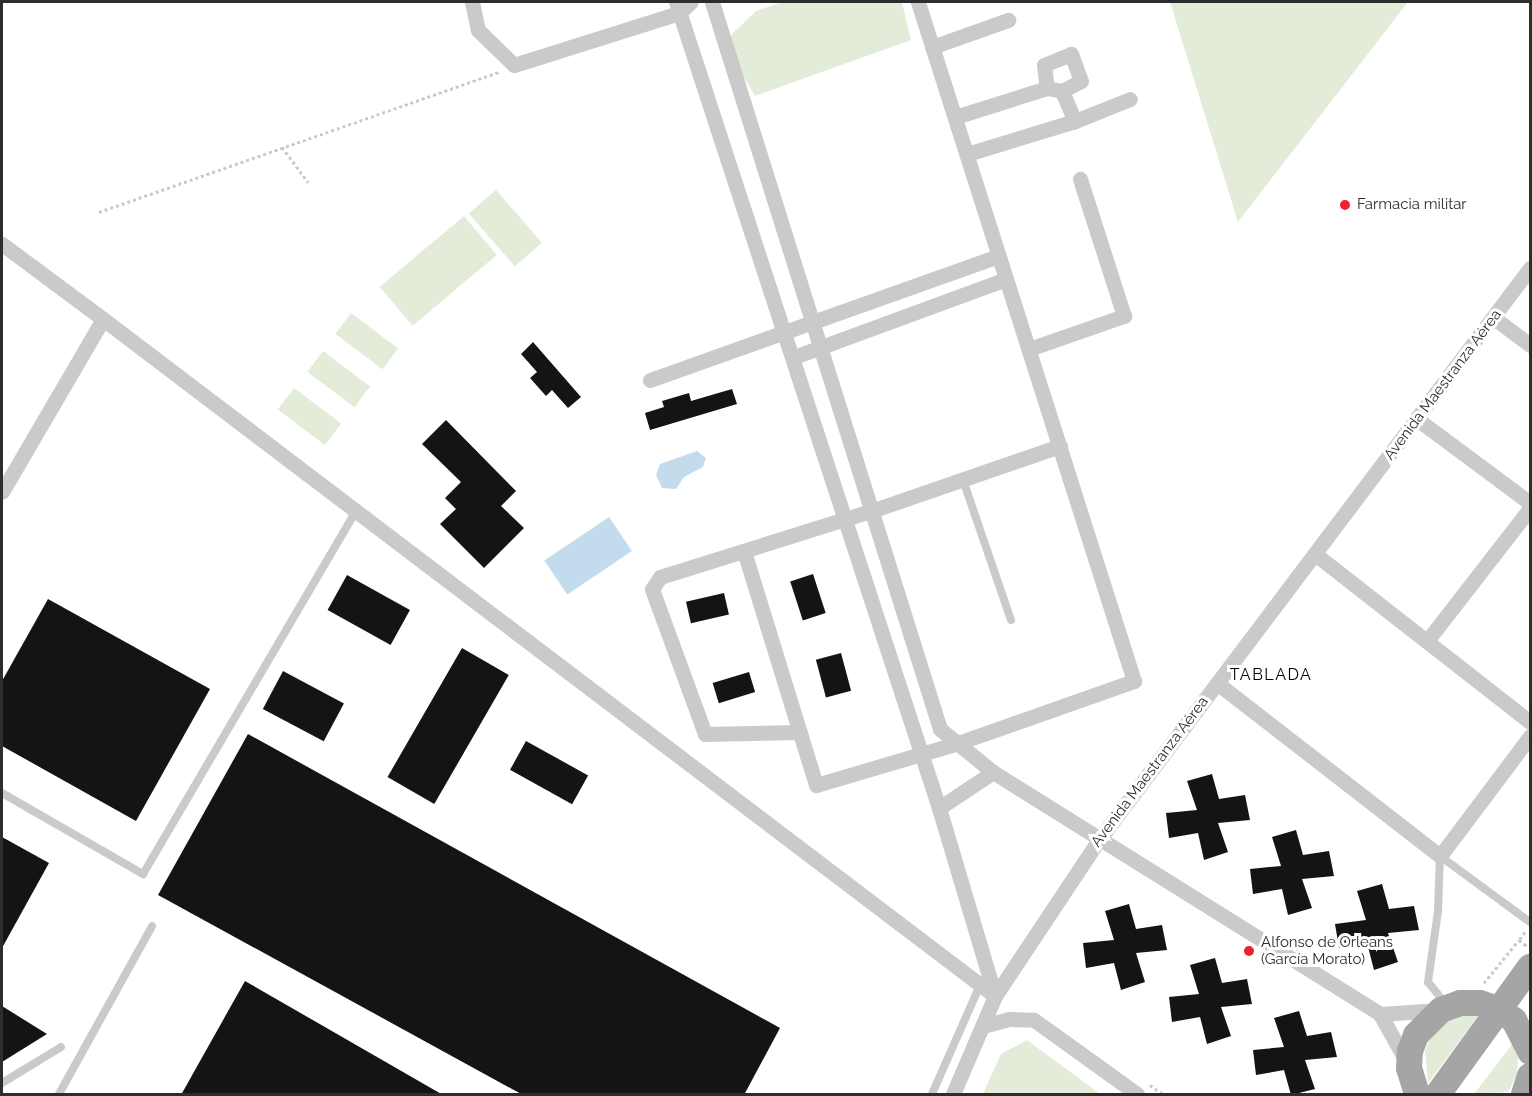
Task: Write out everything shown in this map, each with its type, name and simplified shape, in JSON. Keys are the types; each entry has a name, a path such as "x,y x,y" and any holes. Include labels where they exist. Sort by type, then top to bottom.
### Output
{"main road":[{"path":"1459,1095 1507,1015 1530,967"},
{"path":"1438,1095 1507,1015 1530,997"},
{"path":"1417,1095 1409,1068 1416,1035 1444,1009 1480,1003 1507,1015 1530,1052"},
{"path":"1524,1095 1530,1076"}],"street":[{"path":"472,2 478,30 514,65 682,5 939,808 995,996"},
{"path":"712,2 940,729 955,744 993,772 1098,841 1380,1014 1398,1042 1409,1068"},
{"path":"744,551 816,785 955,744 1134,681 918,2"},
{"path":"932,47 1008,20"},
{"path":"955,117 1055,89 1075,121"},
{"path":"967,154 1075,121 1130,99"},
{"path":"1029,349 1125,316 1080,179"},
{"path":"2,244 995,996"},
{"path":"650,380 786,335 999,256"},
{"name":"Avenida Maestranza Aérea","path":"952,1095 995,996 1098,841 1530,268"},
{"path":"794,357 1006,279"},
{"path":"1494,318 1530,345"},
{"path":"2,492 103,319"},
{"path":"1417,419 1530,503"},
{"path":"800,732 705,734 652,589 660,577 871,512 1060,446"},
{"path":"1427,641 1530,508"},
{"path":"1315,554 1530,722"},
{"path":"1217,683 1440,856 1530,736"},
{"path":"939,808 993,772"},
{"path":"1380,1014 1444,1009"},
{"path":"983,1026 1010,1018 1034,1020 1137,1095"}],"lane":[{"path":"963,480 1011,620"},
{"path":"2,793 142,874 356,511"},
{"path":"1440,856 1530,923"},
{"path":"1440,856 1438,911 1428,982 1444,1009"},
{"path":"59,1095 152,926"},
{"path":"932,1095 980,985"},
{"path":"2,1083 61,1047"}],"path":[{"path":"99,212 476,82 514,65"},
{"path":"282,147 308,182"},
{"path":"1530,923 1518,940 1530,949"}],"green space":[{"path":"783,2 902,2 911,40 755,96 727,49 732,34 756,11"},
{"path":"1170,2 1408,2 1238,222"},
{"path":"496,190 542,243 515,266 469,214"},
{"path":"464,216 497,255 413,326 380,287"},
{"path":"351,313 398,349 382,369 335,334"},
{"path":"323,351 370,387 354,407 307,372"},
{"path":"294,388 341,424 325,445 278,410"},
{"path":"1460,1016 1478,1016 1428,1083 1425,1051 1432,1035 1445,1023"},
{"path":"1027,1040 1100,1094 983,1094 1001,1054"},
{"path":"1513,1043 1518,1058 1517,1074 1508,1092 1474,1094"}],"water":[{"path":"697,451 706,458 703,467 684,477 676,489 662,488 656,475 660,464"},
{"path":"609,517 632,551 567,595 544,561"}],"building":[{"path":"533,342 581,397 568,408 552,390 546,396 530,378 537,372 521,354"},
{"path":"732,389 737,404 650,430 645,413 664,407 662,401 689,393 691,401"},
{"path":"446,420 516,491 501,506 524,528 484,568 440,524 456,509 445,498 461,482 422,444"},
{"path":"813,574 826,613 803,620 790,581"},
{"path":"347,575 410,610 391,645 328,610"},
{"path":"724,593 729,614 691,623 686,602"},
{"path":"48,599 210,689 136,821 2,746 2,681"},
{"path":"462,648 509,675 434,804 388,777"},
{"path":"841,653 851,691 826,697 816,660"},
{"path":"283,671 344,703 324,741 263,709"},
{"path":"749,672 755,692 719,703 713,683"},
{"path":"248,734 780,1028 744,1095 523,1095 158,895"},
{"path":"526,741 588,775 572,804 510,770"},
{"path":"1212,774 1219,799 1245,795 1250,820 1218,823 1228,852 1204,860 1198,833 1169,838 1166,813 1197,810 1187,781"},
{"path":"1296,830 1303,855 1329,851 1334,876 1302,879 1312,908 1288,915 1282,889 1253,894 1250,869 1281,866 1272,837"},
{"path":"2,837 49,863 2,948"},
{"path":"1382,884 1389,909 1414,906 1419,930 1388,933 1398,962 1374,970 1367,943 1339,948 1335,924 1366,920 1357,891"},
{"path":"1129,904 1136,929 1162,925 1167,950 1136,953 1145,982 1121,990 1114,963 1086,968 1083,943 1114,940 1105,911"},
{"path":"1215,958 1222,983 1247,979 1252,1004 1221,1007 1231,1036 1207,1044 1200,1017 1172,1022 1169,997 1199,994 1190,965"},
{"path":"245,981 443,1095 181,1095"},
{"path":"2,1006 47,1034 2,1062"},
{"path":"1299,1011 1307,1036 1331,1032 1337,1057 1305,1060 1315,1089 1291,1095 1284,1070 1256,1075 1253,1050 1284,1047 1274,1018"}],"place":[{"name":"Farmacia militar","path":"1345,205"},
{"name":"Alfonso de Orleans (García Morato)","path":"1249,951"}],"district":[{"name":"TABLADA","path":"1271,675"}]}
